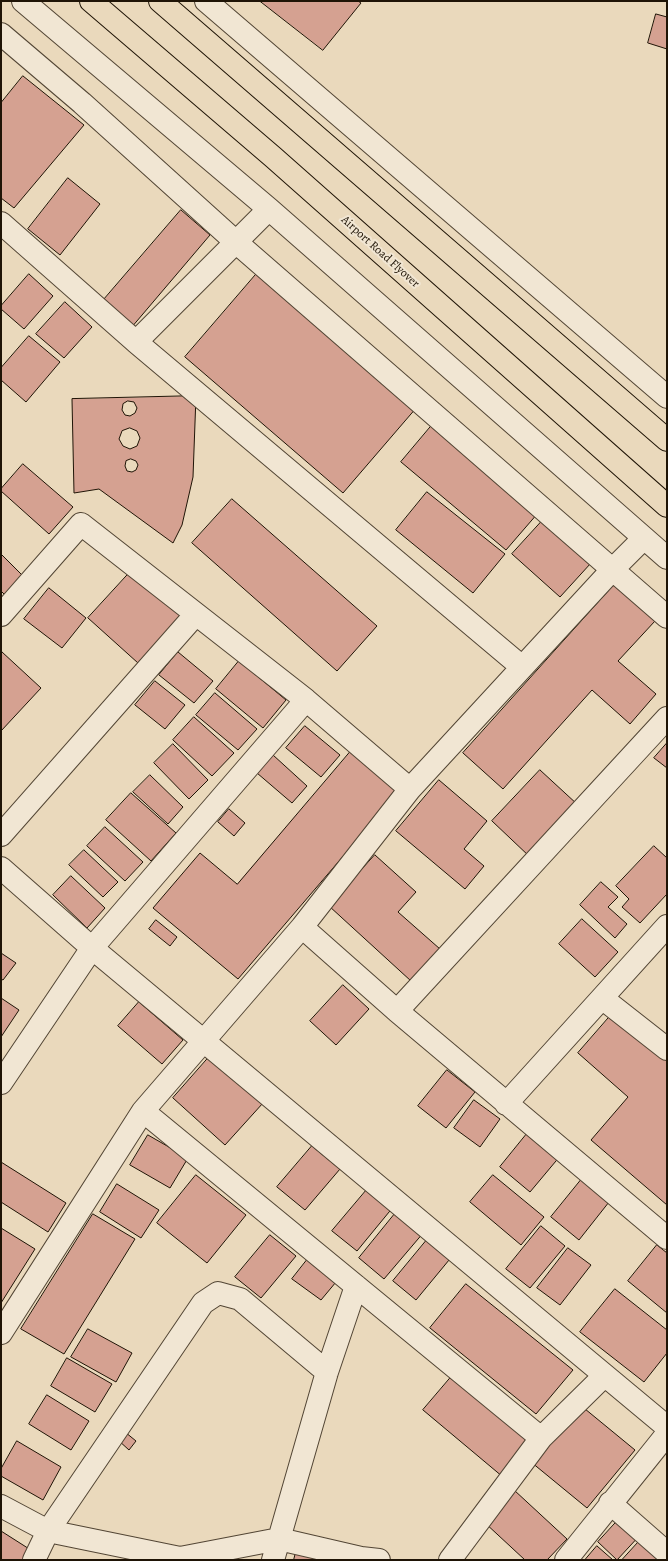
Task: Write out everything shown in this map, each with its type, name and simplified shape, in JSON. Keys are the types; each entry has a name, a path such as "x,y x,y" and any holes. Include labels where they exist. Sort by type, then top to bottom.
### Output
{"main road":[{"name":"Airport Road Flyover","path":"91,1 274,157 667,506"},
{"path":"160,1 667,440"}],"street":[{"path":"23,1 269,210 667,558"},
{"path":"206,1 667,397"},
{"path":"1,34 82,103 236,243 667,617"},
{"path":"136,342 269,210"},
{"path":"1,223 136,342 522,667"},
{"path":"1,615 81,524 306,700 410,789"},
{"path":"1,1333 143,1111 302,927 410,789 612,570 644,538"},
{"path":"1,835 196,614"},
{"path":"1,1083 92,948 306,700"},
{"path":"397,1011 667,718"},
{"path":"1,868 92,948 202,1041 667,1427"},
{"path":"506,1104 667,926"},
{"path":"302,927 506,1104 667,1238"},
{"path":"602,998 667,1049"},
{"path":"143,1111 541,1438"},
{"path":"273,1560 327,1372 356,1286"},
{"path":"34,1560 48,1531 203,1303 218,1293 240,1299 327,1372"},
{"path":"450,1560 541,1438 604,1376"},
{"path":"566,1560 610,1503 667,1434"},
{"path":"610,1503 667,1553"},
{"path":"1,1506 48,1531 180,1559 279,1539 367,1559"}],"building":[{"path":"260,1 358,1 361,3 323,50"},
{"path":"656,14 667,17 667,49 648,43"},
{"path":"23,76 84,125 14,208 1,198 1,103"},
{"path":"68,178 100,204 60,255 28,229"},
{"path":"181,210 210,235 131,328 101,303"},
{"path":"259,271 417,407 343,493 185,357"},
{"path":"29,274 53,296 24,329 1,309 1,306"},
{"path":"65,302 92,327 64,358 36,334"},
{"path":"29,336 60,362 26,402 1,380 1,368"},
{"path":"196,396 193,477 182,525 173,543 99,489 74,493 72,399","holes":["128,401 134,402 137,408 135,413 130,416 125,415 122,410 123,404","130,428 137,431 140,438 137,446 130,449 123,446 119,439 122,431","131,459 136,461 138,465 136,470 132,472 127,471 125,466 126,461"]},
{"path":"433,424 538,513 506,550 401,462"},
{"path":"23,464 73,507 49,534 1,491 1,489"},
{"path":"427,492 505,554 473,593 396,530"},
{"path":"232,499 377,626 337,671 192,543"},
{"path":"543,520 591,563 560,597 512,554"},
{"path":"1,554 23,576 5,595 1,591"},
{"path":"132,570 182,614 138,663 88,618"},
{"path":"614,585 655,621 618,661 656,694 630,724 592,690 503,789 463,753"},
{"path":"49,588 86,618 62,648 24,619"},
{"path":"2,652 41,688 1,731 1,654"},
{"path":"178,652 213,681 194,703 159,675"},
{"path":"239,661 286,700 263,728 216,689"},
{"path":"155,681 185,705 165,729 135,705"},
{"path":"215,693 257,729 238,750 196,715"},
{"path":"194,717 234,753 212,776 173,740"},
{"path":"305,726 340,755 321,777 286,748"},
{"path":"667,743 667,768 654,758"},
{"path":"173,744 208,780 189,799 154,763"},
{"path":"351,751 399,791 238,979 153,908 200,853 237,884"},
{"path":"273,755 307,786 292,803 257,773"},
{"path":"540,770 578,805 530,857 492,821"},
{"path":"150,775 183,807 168,824 133,792"},
{"path":"439,780 487,821 464,849 484,866 465,889 396,831"},
{"path":"131,793 176,833 151,861 106,820"},
{"path":"229,809 245,823 234,836 218,822"},
{"path":"105,827 143,862 125,881 87,846"},
{"path":"654,846 667,858 667,894 640,923 622,907 629,899 616,886"},
{"path":"84,850 118,882 103,897 69,865"},
{"path":"375,855 416,892 398,912 440,949 411,981 329,906"},
{"path":"71,876 105,908 87,928 53,895"},
{"path":"601,882 618,897 608,907 627,924 615,938 580,905"},
{"path":"582,919 618,952 595,977 559,944"},
{"path":"156,920 177,937 170,946 149,929"},
{"path":"1,953 16,963 3,980 1,979"},
{"path":"343,985 369,1009 336,1045 310,1021"},
{"path":"1,998 19,1010 1,1037"},
{"path":"139,1002 183,1040 162,1064 118,1026"},
{"path":"612,1014 667,1061 667,1205 591,1140 628,1097 578,1053"},
{"path":"210,1056 263,1103 225,1145 173,1098"},
{"path":"447,1070 475,1092 446,1128 418,1106"},
{"path":"474,1100 500,1119 480,1147 454,1128"},
{"path":"530,1130 561,1155 530,1192 500,1167"},
{"path":"148,1135 188,1158 170,1188 130,1165"},
{"path":"312,1146 340,1169 305,1210 277,1187"},
{"path":"1,1162 66,1203 48,1232 1,1202"},
{"path":"196,1175 246,1215 207,1263 157,1223"},
{"path":"493,1175 544,1217 521,1245 470,1202"},
{"path":"581,1180 609,1202 579,1240 551,1217"},
{"path":"117,1184 159,1210 141,1238 100,1212"},
{"path":"370,1186 394,1206 357,1251 332,1231"},
{"path":"398,1210 424,1232 384,1279 359,1258"},
{"path":"93,1214 135,1239 64,1354 21,1329"},
{"path":"541,1226 565,1246 530,1288 506,1269"},
{"path":"1,1228 35,1249 1,1303"},
{"path":"270,1235 296,1256 261,1298 235,1277"},
{"path":"431,1235 454,1254 416,1300 393,1281"},
{"path":"657,1245 667,1253 667,1313 628,1281"},
{"path":"568,1248 591,1265 560,1305 537,1288"},
{"path":"307,1260 336,1282 321,1300 292,1279"},
{"path":"466,1284 573,1370 536,1414 430,1328"},
{"path":"615,1289 667,1330 667,1353 644,1382 580,1332"},
{"path":"88,1329 132,1353 116,1382 71,1357"},
{"path":"67,1358 112,1384 95,1412 51,1386"},
{"path":"452,1376 532,1443 503,1477 423,1410"},
{"path":"47,1395 89,1421 71,1450 29,1424"},
{"path":"579,1404 635,1450 587,1508 531,1462"},
{"path":"125,1432 136,1441 129,1450 118,1440"},
{"path":"17,1441 61,1467 43,1500 1,1476 1,1469"},
{"path":"514,1490 567,1539 547,1560 525,1560 484,1522"},
{"path":"621,1517 641,1534 617,1560 598,1542"},
{"path":"1,1531 34,1552 29,1560 1,1560"},
{"path":"644,1536 661,1560 622,1560"},
{"path":"597,1546 613,1560 585,1560"},
{"path":"297,1548 342,1560 294,1560"}]}
